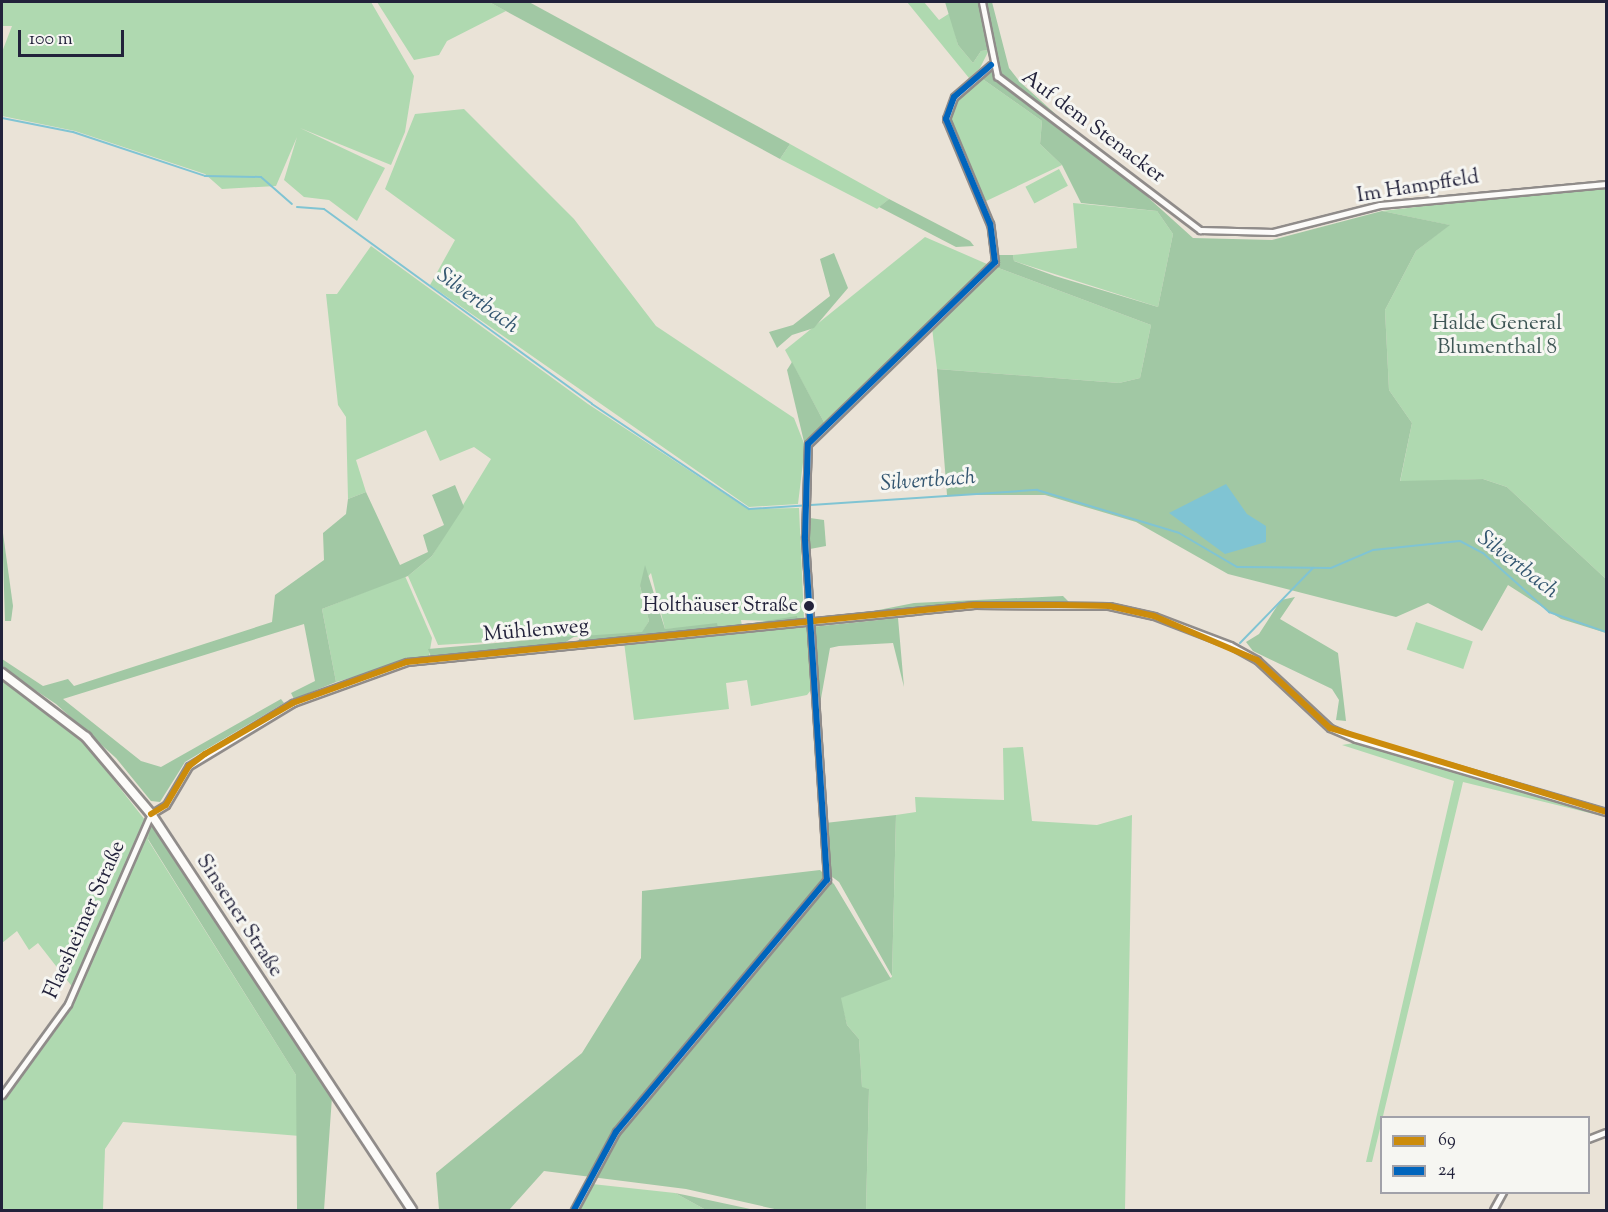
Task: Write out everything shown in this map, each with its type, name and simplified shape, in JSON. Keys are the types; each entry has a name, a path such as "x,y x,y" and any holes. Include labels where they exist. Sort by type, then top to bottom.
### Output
{"main road":[{"name":"Sinsener Straße","path":"2,673 86,737 151,814 412,1210"}],"street":[{"path":"574,1210 616,1132 827,880 809,623 804,514 812,440 994,262 990,224 946,119 954,97 991,65 982,2"},
{"name":"Auf dem Stenacker","path":"991,65 1018,95 1200,230"},
{"name":"Im Hampffeld","path":"1200,230 1273,232 1380,205 1606,184"},
{"name":"Mühlenweg","path":"151,814 166,805 189,766 205,754 293,703 407,662 974,605 1108,606 1154,616 1257,660 1330,728 1606,812"},
{"name":"Flaesheimer Straße","path":"2,1095 68,1004 151,814"},
{"path":"1590,1138 1606,1132"},
{"path":"1493,1210 1502,1194"}],"green space":[{"path":"2,2 371,2 414,76 405,132 391,165 300,128 385,168 357,221 329,200 304,197 284,180 297,137 276,186 222,189 205,174 75,131 2,116 2,52 12,26 2,26"},
{"path":"377,2 489,2 506,11 447,41 439,55 414,60"},
{"path":"489,2 529,2 790,144 780,159"},
{"path":"907,2 924,2 939,20 950,13 958,45 973,63 981,51 989,50 980,68 969,78"},
{"path":"945,2 980,2 989,50 981,51 973,63 958,45"},
{"path":"983,2 992,2 1009,68 1020,82 1193,238 1272,240 1382,211 1450,225 1416,251 1385,310 1389,390 1412,423 1400,481 1483,479 1507,487 1606,579 1606,633 1561,619 1508,585 1482,631 1428,603 1396,617 1228,574 1136,522 1045,495 947,495 937,369 1119,383 1140,378 1151,325 993,266 998,255 1013,255 1014,261 1055,276 1158,307 1173,234 1157,211 1081,203 1062,165 1040,144 1042,121 977,75 993,65"},
{"path":"977,75 1042,121 1040,144 1062,165 982,203 948,118 952,104"},
{"path":"464,109 574,219 656,326 794,418 805,446 798,504 749,507 430,285 455,240 385,189 415,114"},
{"path":"790,144 889,199 877,209 780,159"},
{"path":"1059,169 1068,186 1034,204 1025,187"},
{"name":"Halde General Blumenthal 8","path":"1572,189 1606,189 1606,579 1507,487 1483,479 1400,482 1412,423 1389,390 1385,310 1416,251 1449,225 1382,211"},
{"path":"889,199 970,241 974,246 956,247 879,207"},
{"path":"1073,203 1157,211 1173,234 1158,307 1014,261 1013,255 1077,248"},
{"path":"925,237 987,264 825,424 785,350"},
{"path":"371,246 588,404 748,509 799,508 804,618 798,622 741,620 742,626 665,629 651,573 640,586 649,621 642,633 438,645 408,576 432,556 491,459 474,447 440,461 426,430 356,460 366,492 348,499 346,417 338,405 326,294 337,294"},
{"path":"834,253 848,288 814,328 792,335 777,348 769,332 793,325 830,296 820,259"},
{"path":"993,266 1151,325 1140,378 1119,383 937,369 932,328"},
{"path":"792,362 825,424 805,446 787,370"},
{"path":"455,485 464,507 432,556 408,576 322,609 336,682 294,699 291,693 315,681 304,624 63,699 141,761 161,767 281,699 284,703 185,762 160,802 151,801 116,758 56,704 2,668 2,659 43,686 68,679 74,686 272,622 275,595 324,560 323,533 346,514 348,499 366,492 400,565 428,552 423,535 444,525 432,495"},
{"path":"810,518 824,520 826,546 810,549"},
{"path":"2,526 13,606 11,621 5,621"},
{"path":"645,565 665,629 717,623 718,628 577,643 581,636 642,632 649,621 640,586"},
{"path":"405,576 432,638 429,656 336,682 322,609"},
{"path":"1063,596 1070,603 960,603 833,619 914,603"},
{"path":"1295,597 1280,619 1338,653 1346,721 1336,720 1339,700 1332,689 1253,651 1246,642 1259,634 1281,600"},
{"path":"797,616 798,622 743,631 742,625"},
{"path":"898,618 904,687 893,643 839,646 830,648 820,704 811,627"},
{"path":"1416,622 1473,642 1463,669 1407,649"},
{"path":"807,626 811,690 807,695 751,706 747,680 726,683 729,709 634,720 624,642"},
{"path":"575,636 563,644 431,657 428,649"},
{"path":"2,681 55,717 90,750 145,820 74,989 38,943 29,950 17,931 2,943"},
{"path":"1354,743 1606,817 1463,782 1383,1116 1380,1116 1380,1129 1372,1162 1366,1162 1454,781 1342,745"},
{"path":"1023,747 1032,821 1097,825 1132,815 1125,1210 866,1210 869,1089 862,1088 859,1039 847,1025 840,998 892,977 896,815 916,812 915,797 1004,800 1003,748"},
{"path":"896,815 892,976 839,882 827,873 825,823"},
{"path":"150,822 148,840 296,1075 300,1136 123,1122 105,1149 103,1210 2,1210 2,1099 69,1005"},
{"path":"150,822 332,1097 324,1210 297,1210 296,1075 148,839"},
{"path":"820,870 834,884 891,979 841,998 847,1025 859,1039 862,1087 869,1089 866,1210 779,1210 686,1189 544,1171 509,1210 439,1210 436,1173 582,1053 641,958 642,891"},
{"path":"592,1184 675,1193 706,1210 577,1210"},
{"path":"675,1193 685,1195 755,1210 706,1210"}],"water":[{"path":"1226,484 1247,514 1266,526 1266,542 1225,554 1169,513"}],"waterway":[{"name":"Silvertbach","path":"2,118 73,132 205,176 261,177 292,204"},
{"name":"Silvertbach","path":"297,207 324,209 592,404 749,509 1037,490 1179,533 1237,567 1331,568 1373,550 1460,541 1483,553 1549,612 1606,632"},
{"path":"1240,643 1313,568"}],"transit line":[{"name":"24","path":"574,1210 616,1132 827,880 805,537 808,444 995,262 990,224 946,119 954,97 991,65"},
{"name":"69","path":"151,814 166,805 189,766 205,754 293,703 407,662 974,605 1109,606 1154,616 1257,660 1330,728 1606,812"}],"place":[{"name":"Holthäuser Straße","path":"809,606"}]}
